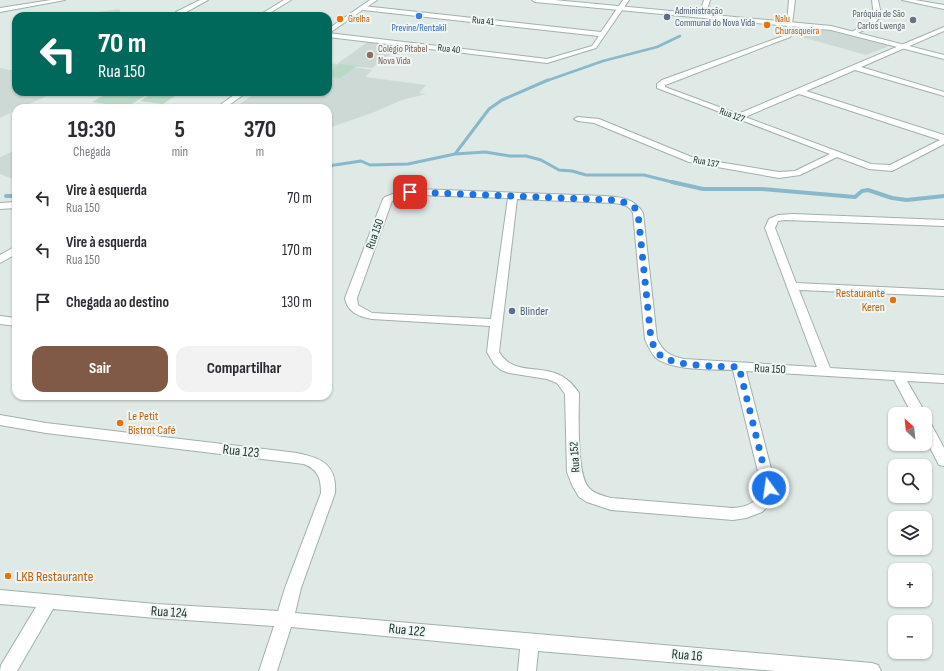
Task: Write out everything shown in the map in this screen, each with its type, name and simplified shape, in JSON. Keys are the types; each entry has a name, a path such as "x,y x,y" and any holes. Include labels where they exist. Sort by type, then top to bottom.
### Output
{"street":[{"path":"0,10 62,0"},
{"path":"180,12 205,0"},
{"path":"268,12 288,0"},
{"path":"332,31 374,0"},
{"path":"535,0 830,28 944,57"},
{"path":"602,34 626,0"},
{"path":"702,16 708,0"},
{"path":"789,24 792,0"},
{"path":"854,33 875,20 875,0"},
{"path":"905,0 944,7"},
{"name":"Rua 41","path":"363,8 602,34"},
{"name":"Rua 127","path":"789,24 790,33 787,37 669,81 660,86 663,89 869,166 892,168 944,141"},
{"path":"738,117 944,29"},
{"name":"Rua 40","path":"332,34 547,61 591,48 596,45 602,34"},
{"path":"854,67 944,94"},
{"path":"799,91 944,138"},
{"path":"226,104 237,96"},
{"name":"Rua 137","path":"578,119 596,121 692,160 779,175 796,173 837,154"},
{"name":"Rua 150","path":"496,323 372,316 357,309 351,302 387,202 392,196 403,193 418,192 614,200 634,207 638,213 651,339 658,354 670,360 684,363 739,367 944,379"},
{"name":"Rua 152","path":"513,196 492,352 496,361 507,368 519,372 549,375 559,379 572,393 574,472 579,486 584,493 592,498 612,504 733,514 752,511 760,507 766,500 769,488 739,367"},
{"path":"0,206 12,205"},
{"path":"825,372 770,228 770,223 776,218 793,217 944,224"},
{"path":"0,260 12,252"},
{"path":"792,286 944,293"},
{"path":"0,320 12,322"},
{"path":"900,377 915,407"},
{"name":"Rua 123","path":"0,420 54,429 306,459 320,466 328,478 328,493 293,588 284,618"},
{"path":"932,438 944,461"},
{"name":"Rua 124","path":"0,597 156,611 284,618"},
{"path":"7,671 49,601"},
{"path":"268,671 284,618"},
{"name":"Rua 122","path":"284,618 530,642"},
{"path":"527,671 530,642"},
{"name":"Rua 16","path":"530,642 791,667 872,671"}],"shaded area":[{"path":"119,9 121,12 98,12"},
{"path":"804,28 831,31 889,46 866,55 798,36"},
{"path":"369,41 402,45 372,68 346,66 372,70 365,77 426,85 419,93 426,94 402,100 372,113 332,127 332,104 240,104 251,96 332,96 332,63 337,64"},
{"path":"0,68 12,70 12,96 46,96 30,104 12,104 12,112 0,118"},
{"path":"12,152 12,178 0,174 0,157"}],"green space":[{"path":"340,64 357,66 341,78 332,77 332,70"},
{"path":"103,96 145,96 132,104 106,104 92,102"},
{"path":"148,96 175,96 163,104 140,101"}],"waterway":[{"path":"546,81 603,61 657,47 680,36"},
{"path":"455,154 489,109 502,100 548,80"},
{"path":"455,154 485,152 510,156 526,156 541,160 559,170 572,171 586,175 644,175 672,182"},
{"path":"332,165 361,161 370,165 408,164 455,154"},
{"path":"672,182 703,189 762,189 855,197 862,191 868,190 892,198 907,200 944,196"},
{"path":"672,182 676,183"},
{"path":"6,196 12,196"}],"place":[{"name":"Previne/Rentakil","path":"419,16"},
{"name":"Administração Communal do Nova Vida","path":"667,17"},
{"name":"Grelha","path":"340,19"},
{"name":"Paróquia de São Carlos Lwenga","path":"913,20"},
{"name":"Nalu Churasqueira","path":"767,25"},
{"name":"Colégio Pitabel Nova Vida","path":"370,55"},
{"name":"Restaurante Keren","path":"893,300"},
{"name":"Blinder","path":"512,311"},
{"name":"Le Petit Bistrot Café","path":"120,423"},
{"name":"LKB Restaurante","path":"8,576"}],"route":[{"path":"410,192 614,200 630,204 634,207 638,213 651,339 654,347 658,354 670,360 684,363 739,367 769,488"}]}
